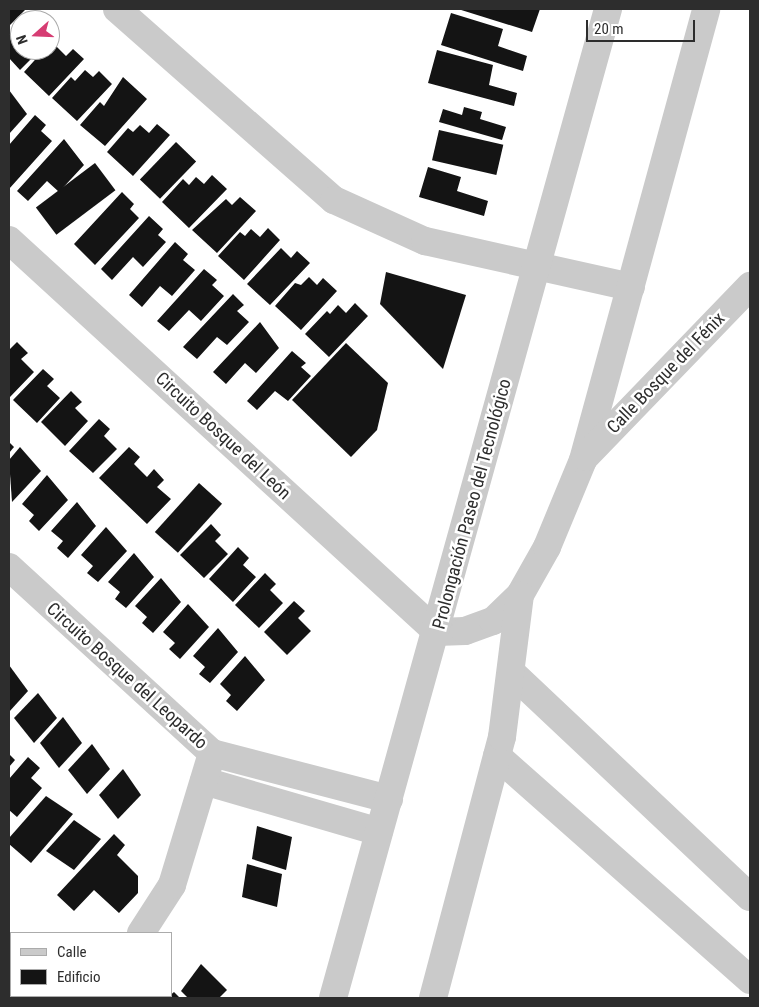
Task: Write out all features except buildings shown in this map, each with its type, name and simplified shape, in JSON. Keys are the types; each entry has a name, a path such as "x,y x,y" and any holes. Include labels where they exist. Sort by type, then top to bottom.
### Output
{"street":[{"path":"117,9 334,200 425,241 537,269 631,287"},
{"name":"Prolongación Paseo del Tecnológico","path":"333,998 437,632 608,9"},
{"path":"437,632 465,632 493,621 520,596 547,547 583,460 706,9"},
{"name":"Circuito Bosque del León","path":"9,240 437,632"},
{"name":"Calle Bosque del Fénix","path":"583,460 750,286"},
{"name":"Circuito Bosque del Leopardo","path":"9,568 212,753 172,885 142,932"},
{"path":"433,998 497,756 511,672 520,596"},
{"path":"511,672 750,896"},
{"path":"212,753 389,799"},
{"path":"497,756 750,980"},
{"path":"204,781 379,832"}]}
